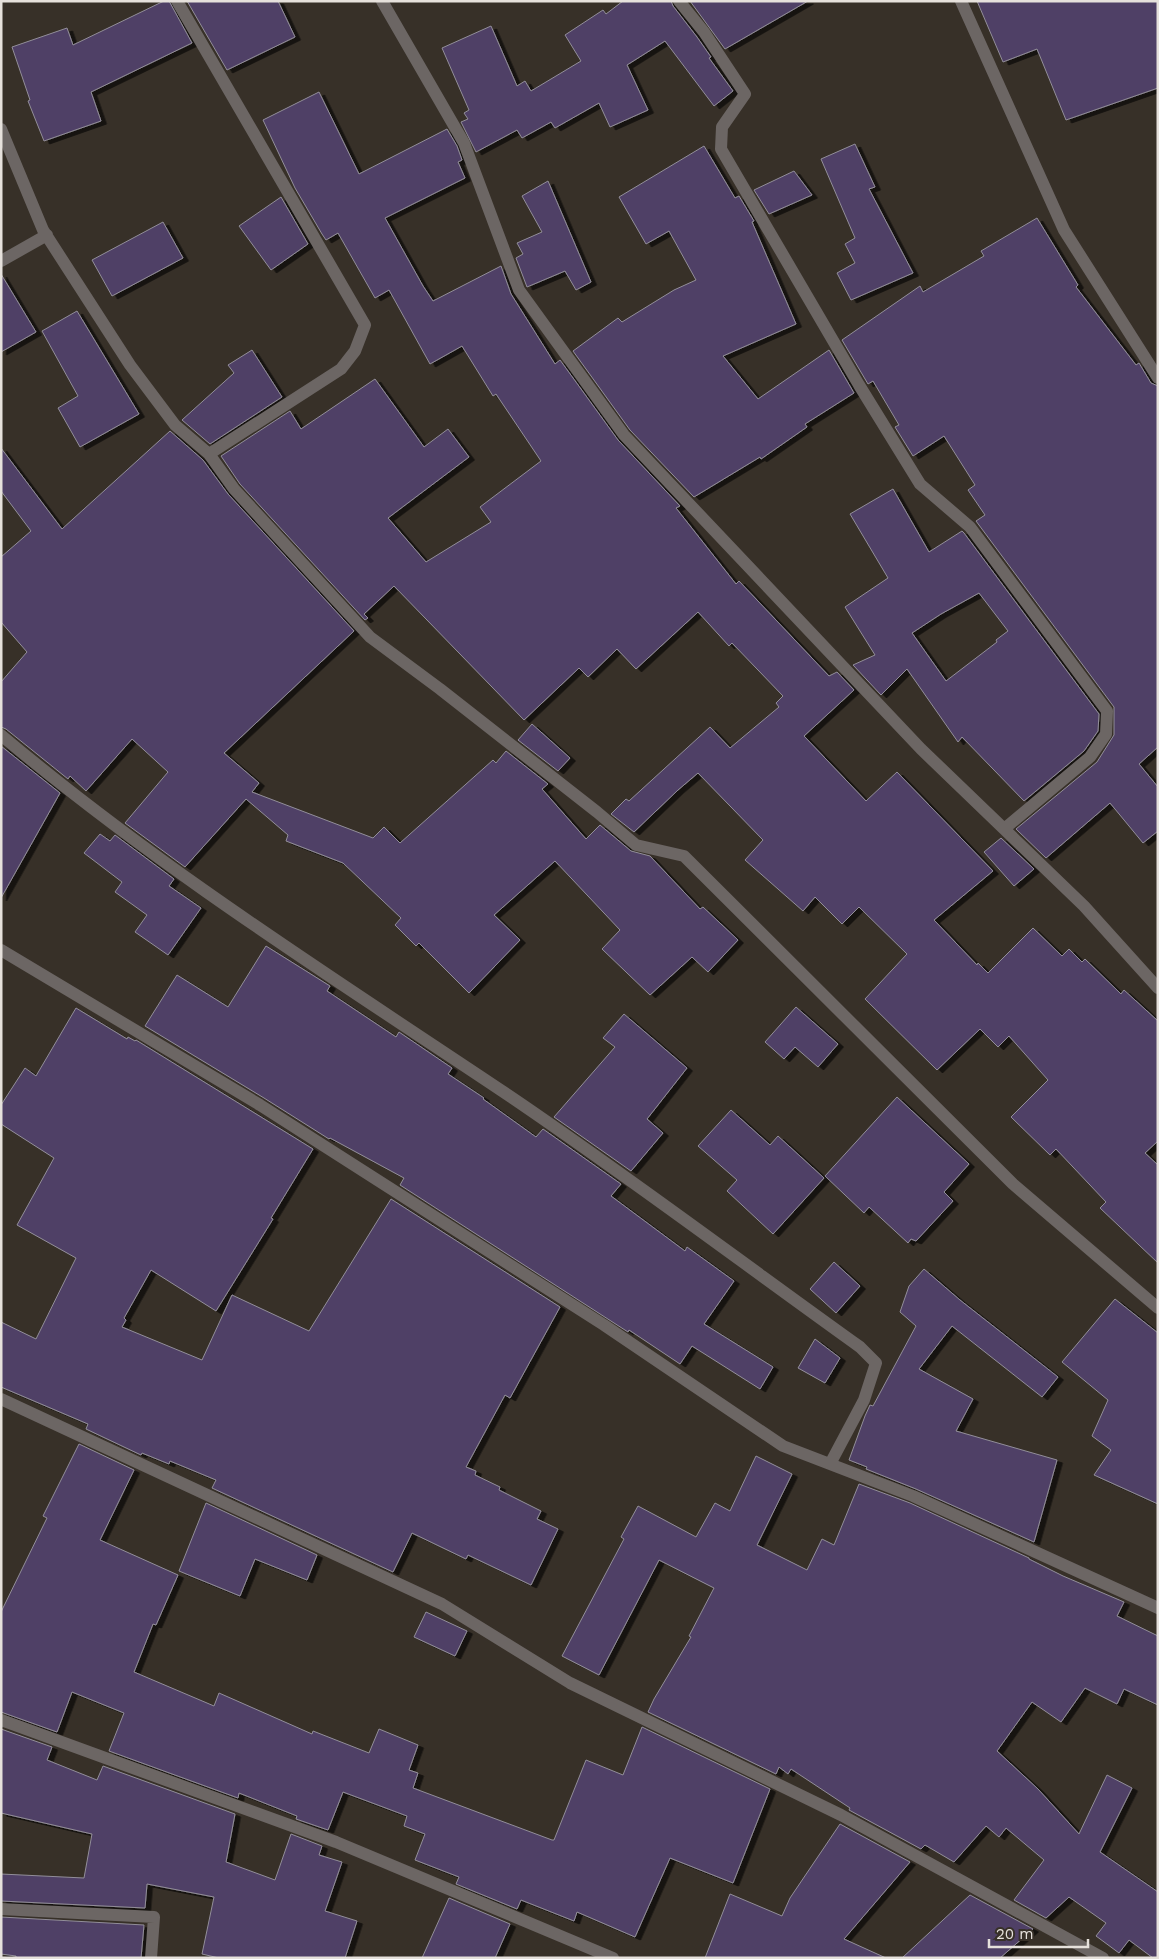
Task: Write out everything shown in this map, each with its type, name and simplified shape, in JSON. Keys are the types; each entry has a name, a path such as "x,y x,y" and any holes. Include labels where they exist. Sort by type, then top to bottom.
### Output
{"street":[{"path":"177,1 365,325 355,351 341,369 209,454"},
{"path":"382,1 464,143 518,290 624,435 921,749 1084,906 1158,988"},
{"path":"679,1 704,32 746,94 722,128 721,149 859,385 920,484 970,527 1107,711 1106,734 1090,757 1004,829"},
{"path":"961,1 1064,230 1158,378"},
{"path":"1,129 47,236 130,365 174,425 209,454 234,489 370,638 487,726 636,845 684,856 1013,1184 1158,1308"},
{"path":"1,261 47,236"},
{"path":"1,734 38,766 199,887 557,1128 860,1348 876,1363 864,1400 830,1464"},
{"path":"1,950 260,1105 604,1325 783,1446 913,1496 1158,1608"},
{"path":"1,1399 442,1604 570,1683 841,1815 1103,1958"},
{"path":"1,1720 336,1842 613,1958"},
{"path":"1,1909 154,1917 151,1958"}],"building":[{"path":"164,1 169,1 192,43 91,92 101,121 44,141 28,101 30,100 12,47 67,28 73,45"},
{"path":"187,1 278,1 295,37 227,70"},
{"path":"623,1 671,1 733,91 714,106 665,41 627,65 648,110 610,127 599,103 555,128 551,122 522,138 517,130 476,152 461,122 468,119 464,113 469,110 442,48 491,26 517,86 525,81 531,91 581,61 565,35 603,10 606,14"},
{"path":"690,1 808,1 725,49"},
{"path":"977,1 1158,1 1158,88 1066,120 1037,49 1003,62"},
{"path":"319,92 359,174 447,129 457,146 462,160 458,162 465,178 385,218 423,286 433,301 501,266 511,294 555,364 560,360 618,440 680,506 676,508 736,584 739,581 829,676 837,672 854,690 804,736 866,801 897,772 993,871 934,920 977,965 978,963 988,973 1033,928 1062,956 1069,949 1082,962 1085,959 1121,994 1124,990 1158,1021 1158,1141 1145,1153 1158,1165 1158,1263 1100,1208 1106,1202 1056,1149 1050,1155 1011,1117 1048,1080 1009,1036 998,1047 980,1029 937,1070 865,999 907,954 859,907 842,924 815,897 803,911 745,860 763,840 698,773 634,832 611,814 626,799 629,801 710,727 730,748 779,707 776,703 783,696 732,643 729,646 698,612 636,669 617,649 588,677 579,668 524,720 394,586 364,614 368,618 365,620 240,484 221,456 290,411 301,429 375,379 424,447 448,429 469,457 388,518 426,562 491,522 480,507 541,461 496,394 493,396 462,346 430,364 389,290 375,298 338,233 326,240 322,234 295,188 263,120"},
{"path":"855,144 875,187 869,189 913,273 851,300 837,273 855,263 845,244 855,238 821,159"},
{"path":"704,146 735,198 739,196 754,221 752,222 796,324 723,356 758,399 829,350 854,393 805,424 807,427 761,459 760,457 694,497 630,430 573,351 618,318 622,322 674,290 696,280 669,231 646,244 619,197"},
{"path":"794,171 812,195 769,214 754,190"},
{"path":"548,181 591,282 576,290 565,271 527,287 516,258 523,254 517,243 542,232 522,196"},
{"path":"281,197 308,244 271,270 239,226"},
{"path":"1037,218 1078,285 1076,287 1136,365 1139,363 1151,383 1158,386 1158,747 1139,764 1158,787 1158,831 1143,843 1110,803 1046,858 1016,829 1097,762 1114,735 1114,707 976,521 985,515 968,490 975,485 944,436 913,456 895,427 899,425 873,381 868,384 842,340 920,286 923,292 984,256 981,251"},
{"path":"163,222 183,258 112,296 92,260"},
{"path":"1,274 36,332 1,352"},
{"path":"77,311 139,414 80,447 58,408 78,396 42,331"},
{"path":"252,350 282,397 210,444 182,420 234,373 228,365"},
{"path":"170,431 203,460 228,494 354,631 224,753 259,783 252,792 373,838 384,827 400,843 493,760 496,763 506,751 548,784 542,789 586,839 600,825 631,851 650,856 700,909 703,907 738,940 708,972 692,957 650,995 602,949 620,930 555,861 494,915 520,940 469,993 419,943 416,946 395,925 401,918 343,863 286,841 288,835 246,799 185,867 125,823 168,772 132,739 86,791 70,776 68,779 1,727 1,682 27,652 1,622 1,557 31,531 1,491 1,448 62,529"},
{"path":"893,489 929,552 962,531 1099,714 1098,731 1084,751 1024,801 962,737 958,742 907,669 881,695 853,665 875,655 845,607 888,578 850,514","holes":["979,593 1008,631 996,640 997,642 946,681 912,633"]},
{"path":"532,724 570,758 558,771 518,740"},
{"path":"1,746 60,793 1,898"},
{"path":"100,834 110,841 115,835 174,879 169,886 201,908 168,955 135,932 147,915 115,892 122,882 84,853"},
{"path":"1001,838 1034,869 1014,886 984,852"},
{"path":"266,946 330,986 327,991 396,1037 399,1032 452,1068 448,1074 536,1137 543,1129 621,1184 611,1196 685,1251 687,1247 734,1281 704,1324 773,1367 760,1389 692,1346 680,1364 400,1185 404,1178 329,1139 145,1026 177,975 228,1007"},
{"path":"796,1007 838,1044 818,1067 795,1047 784,1059 765,1042"},
{"path":"76,1008 127,1039 128,1037 136,1040 313,1149 271,1218 273,1219 216,1311 151,1270 124,1318 126,1320 122,1327 202,1360 232,1295 309,1331 391,1199 560,1307 510,1398 505,1395 466,1467 476,1471 475,1475 500,1487 499,1490 541,1511 537,1519 558,1529 531,1585 468,1555 466,1559 412,1533 393,1572 212,1488 216,1480 170,1461 169,1464 142,1453 141,1455 86,1429 88,1424 1,1387 1,1322 36,1339 76,1258 17,1225 54,1158 1,1124 1,1105 25,1068 36,1076"},
{"path":"624,1014 687,1068 647,1119 663,1133 631,1171 554,1117 615,1047 603,1038"},
{"path":"897,1097 969,1164 944,1192 953,1201 916,1241 911,1239 908,1243 869,1207 864,1213 825,1176"},
{"path":"731,1110 770,1145 778,1136 824,1178 773,1234 727,1191 737,1180 698,1146"},
{"path":"834,1262 860,1286 836,1313 810,1289"},
{"path":"924,1269 960,1300 1058,1377 1042,1397 952,1326 919,1369 973,1399 956,1431 1057,1460 1034,1542 849,1460 870,1405 873,1406 916,1326 900,1312 909,1286"},
{"path":"1115,1299 1158,1333 1158,1504 1094,1475 1111,1450 1092,1436 1108,1400 1062,1362"},
{"path":"815,1339 840,1358 825,1383 798,1368"},
{"path":"79,1444 134,1470 100,1540 178,1575 156,1625 153,1624 134,1672 214,1706 219,1693 312,1734 313,1731 369,1753 379,1729 418,1745 409,1770 418,1773 413,1788 552,1840 554,1840 586,1760 623,1775 642,1727 770,1789 733,1883 670,1858 635,1937 577,1912 574,1921 521,1900 517,1909 456,1884 459,1877 415,1860 425,1834 404,1826 407,1816 343,1792 328,1830 296,1819 297,1816 239,1793 238,1798 109,1751 124,1713 72,1692 57,1732 1,1712 1,1612 47,1518 43,1516"},
{"path":"756,1456 792,1474 757,1545 807,1570 822,1539 834,1545 859,1484 910,1503 1029,1558 1063,1576 1124,1602 1117,1616 1158,1636 1158,1705 1124,1689 1117,1704 1085,1688 1061,1722 1032,1702 997,1751 1038,1789 1079,1834 1107,1775 1132,1788 1100,1852 1158,1892 1158,1958 1153,1958 1129,1940 1119,1953 1096,1936 1106,1923 1069,1897 1046,1918 1014,1900 1044,1860 1006,1828 999,1837 986,1826 954,1862 925,1845 921,1849 849,1810 850,1808 791,1769 788,1774 779,1767 776,1774 648,1712 691,1637 689,1636 714,1588 659,1560 599,1675 562,1656 624,1539 621,1537 638,1506 696,1537 715,1503 730,1511"},
{"path":"206,1503 317,1555 307,1580 255,1559 240,1596 179,1571"},
{"path":"426,1612 467,1631 455,1656 414,1637"},
{"path":"1,1729 52,1747 47,1760 97,1780 103,1766 235,1814 226,1862 275,1880 291,1834 322,1846 319,1855 342,1862 325,1911 357,1921 345,1958 219,1958 202,1954 214,1897 147,1884 145,1908 1,1901 1,1874 84,1878 92,1834 1,1813"},
{"path":"840,1824 910,1862 844,1939 886,1958 705,1958 730,1894 782,1916 790,1898"},
{"path":"970,1895 1033,1929 1000,1958 902,1958"},
{"path":"449,1898 510,1924 495,1958 422,1958"},
{"path":"1,1917 144,1925 141,1958 16,1958 16,1956 1,1954"}]}
